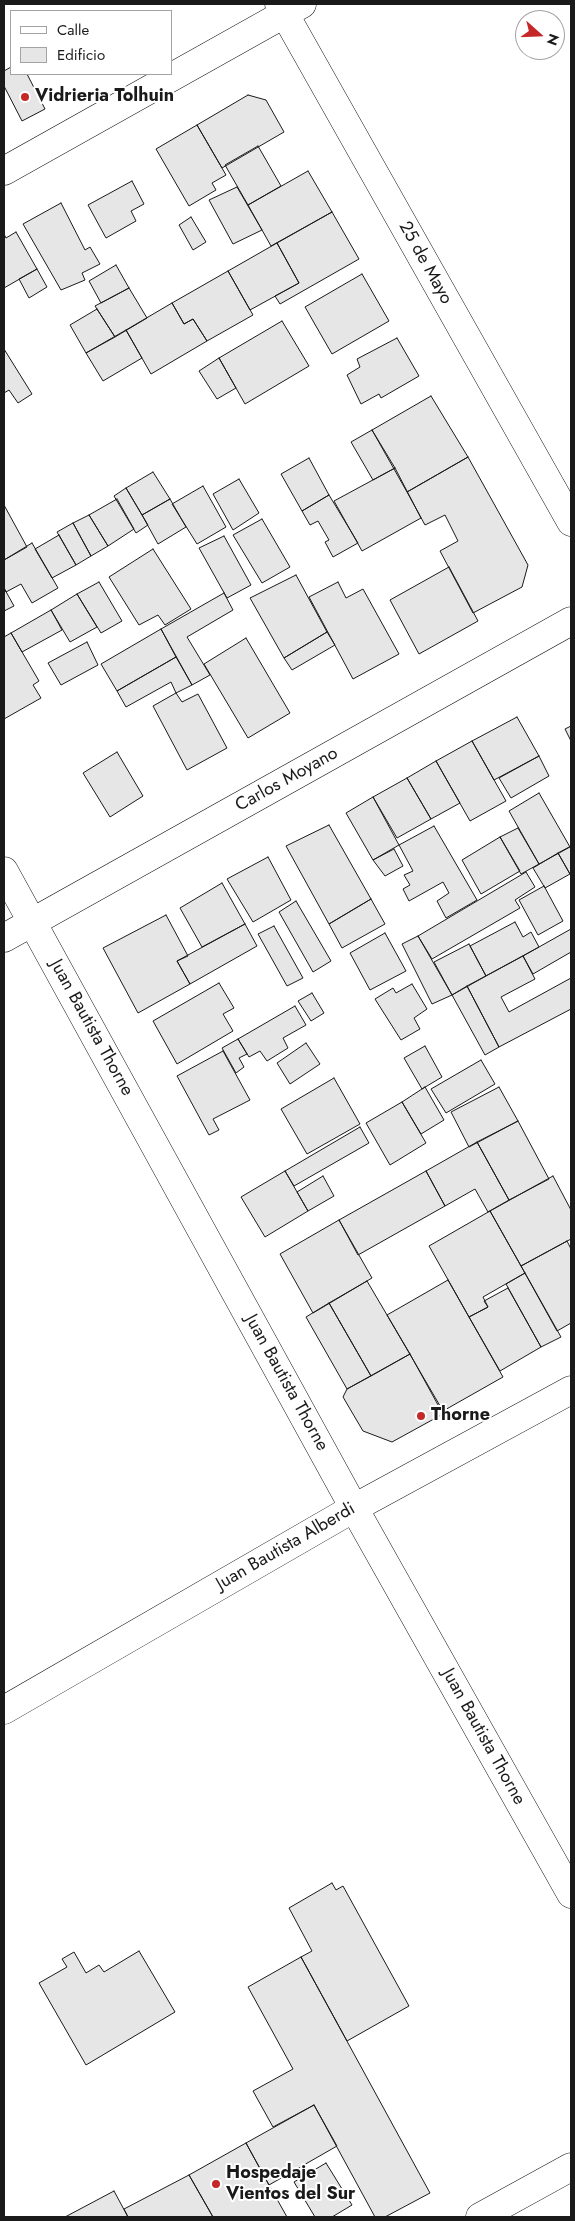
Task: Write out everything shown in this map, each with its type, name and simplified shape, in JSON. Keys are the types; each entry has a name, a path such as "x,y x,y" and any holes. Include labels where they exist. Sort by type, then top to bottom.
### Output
{"street":[{"path":"172,74 289,7"},
{"name":"25 de Mayo","path":"289,7 571,522"},
{"path":"4,171 171,75"},
{"name":"Carlos Moyano","path":"4,938 571,621"},
{"name":"Juan Bautista Thorne","path":"4,871 354,1508 571,1894"},
{"name":"Juan Bautista Alberdi","path":"4,1710 354,1508 571,1390"},
{"path":"480,2217 571,2167"}],"building":[{"name":"Vidrieria Tolhuin","path":"10,68 10,75 28,75 45,109 22,121 4,86 4,71"},
{"path":"248,95 266,100 284,132 222,168 197,125"},
{"path":"197,125 226,175 212,183 216,190 189,206 156,149"},
{"path":"258,146 281,186 248,205 225,165"},
{"path":"308,171 332,212 271,246 248,205"},
{"path":"132,181 144,204 131,211 136,221 106,238 88,205"},
{"path":"237,187 262,230 233,244 209,200"},
{"path":"61,203 85,250 90,247 100,264 82,273 85,280 61,290 23,224"},
{"path":"332,212 359,259 280,304 275,296 299,283 277,243"},
{"path":"191,217 206,242 193,250 179,225"},
{"path":"16,232 37,269 4,288 4,234 6,238"},
{"path":"277,243 299,283 250,310 228,271"},
{"path":"116,265 129,288 101,303 89,281"},
{"path":"37,269 47,287 29,298 19,279"},
{"path":"228,271 253,315 207,341 193,319 184,324 172,303"},
{"path":"362,274 389,321 332,354 305,307"},
{"path":"129,288 147,318 115,337 95,306"},
{"path":"172,303 184,324 193,319 207,341 151,374 126,330"},
{"path":"97,309 115,337 86,353 70,325"},
{"path":"282,321 309,366 245,404 219,358"},
{"path":"126,330 142,358 103,381 86,353"},
{"path":"397,338 419,376 381,398 379,394 361,404 347,375 360,367 357,359"},
{"path":"4,349 32,394 18,403 9,390 4,393"},
{"path":"219,358 236,388 217,399 199,371"},
{"path":"431,396 468,457 407,492 372,430"},
{"path":"372,430 395,468 373,480 351,442"},
{"path":"468,457 528,565 522,587 473,613 440,551 458,541 445,515 425,525 407,492"},
{"path":"309,458 329,495 302,511 281,474"},
{"path":"395,468 421,518 362,551 334,501"},
{"path":"153,472 170,499 142,515 126,488"},
{"path":"239,479 259,513 233,530 213,494"},
{"path":"203,486 226,527 197,544 172,504"},
{"path":"126,488 148,525 136,533 114,496"},
{"path":"329,495 358,543 333,557 325,542 329,540 318,521 310,525 302,511"},
{"path":"117,499 134,529 108,546 89,515"},
{"path":"170,499 186,527 158,544 142,515"},
{"path":"4,505 27,547 4,560"},
{"path":"89,515 108,546 91,556 73,523"},
{"path":"262,519 290,567 262,583 233,535"},
{"path":"73,523 91,556 76,565 57,532"},
{"path":"59,535 76,565 52,578 35,549"},
{"path":"224,536 251,585 227,598 199,548"},
{"path":"32,543 58,588 32,603 21,584 6,592 4,588 4,560"},
{"path":"153,549 191,609 165,625 158,615 139,625 109,577"},
{"path":"449,567 478,621 419,654 390,600"},
{"path":"296,575 327,632 284,658 250,598"},
{"path":"99,582 122,621 101,633 77,594"},
{"path":"338,582 346,598 363,589 399,654 353,679 309,597"},
{"path":"4,588 14,606 4,611"},
{"path":"224,593 233,610 187,637 210,675 192,685 161,629"},
{"path":"77,594 97,627 70,642 51,610"},
{"path":"51,610 62,630 22,652 11,633"},
{"path":"161,629 176,657 117,691 101,664"},
{"path":"327,632 335,645 292,670 284,658"},
{"path":"11,633 39,681 33,685 41,698 4,719 4,637"},
{"path":"246,638 290,713 248,738 204,664"},
{"path":"87,642 98,665 61,685 48,663"},
{"path":"176,657 192,685 176,693 171,682 126,707 117,691"},
{"path":"176,693 182,702 198,694 227,748 187,770 153,706"},
{"path":"517,717 539,756 494,780 472,741"},
{"path":"571,726 571,741 565,729"},
{"path":"472,741 506,801 470,821 436,761"},
{"path":"117,752 143,796 110,817 83,773"},
{"path":"539,756 549,776 511,798 499,778"},
{"path":"436,761 460,803 431,819 407,778"},
{"path":"407,778 431,819 397,838 373,797"},
{"path":"539,793 570,847 539,864 509,811"},
{"path":"373,797 399,845 373,860 346,813"},
{"path":"329,825 371,899 329,924 286,846"},
{"path":"434,826 477,900 446,918 437,901 449,893 443,882 409,901 403,889 410,885 404,875 413,871 399,845"},
{"path":"518,828 539,864 521,874 500,837"},
{"path":"500,837 520,871 481,894 462,860"},
{"path":"571,846 571,873 570,874 558,853"},
{"path":"394,849 403,866 385,876 373,860"},
{"path":"558,853 570,874 545,888 533,868"},
{"path":"268,857 291,900 253,922 227,879"},
{"path":"526,872 535,887 515,900 520,908 432,959 418,936"},
{"path":"222,883 245,924 202,947 180,908"},
{"path":"544,886 563,921 538,935 519,900"},
{"path":"371,899 385,924 342,948 329,924"},
{"path":"296,901 331,961 313,972 279,912"},
{"path":"166,915 188,956 177,961 190,984 138,1013 103,948"},
{"path":"515,922 523,937 531,932 539,947 486,976 470,946"},
{"path":"245,924 257,946 190,984 177,961"},
{"path":"274,926 303,978 287,986 258,934"},
{"path":"571,929 571,952 533,974 523,956"},
{"path":"385,933 406,971 370,990 350,953"},
{"path":"418,936 452,995 432,1004 402,944"},
{"path":"469,944 486,976 452,995 434,962"},
{"path":"523,956 535,979 501,997 509,1012 571,978 571,1009 499,1047 467,986"},
{"path":"219,983 234,1008 223,1014 233,1031 177,1064 153,1021"},
{"path":"412,984 427,1009 414,1018 420,1029 401,1040 375,999 393,988 396,993"},
{"path":"467,986 499,1047 485,1055 452,995"},
{"path":"312,993 324,1013 311,1021 298,1001"},
{"path":"295,1006 306,1025 283,1038 288,1048 267,1061 260,1051 249,1057 238,1039"},
{"path":"238,1039 247,1054 239,1058 244,1067 236,1073 222,1048"},
{"path":"306,1043 320,1064 290,1084 277,1063"},
{"path":"425,1046 442,1077 422,1089 404,1058"},
{"path":"223,1051 250,1100 213,1119 219,1130 209,1135 177,1076"},
{"path":"481,1060 495,1084 446,1113 431,1089"},
{"path":"334,1078 360,1124 307,1154 281,1109"},
{"path":"425,1087 444,1120 421,1134 402,1102"},
{"path":"499,1087 518,1121 469,1147 451,1112"},
{"path":"402,1102 426,1143 390,1165 366,1123"},
{"path":"518,1121 549,1179 509,1200 477,1142"},
{"path":"360,1127 369,1143 294,1186 285,1171"},
{"path":"477,1142 509,1200 488,1212 475,1189 445,1206 426,1171"},
{"path":"285,1171 308,1211 265,1237 241,1197"},
{"path":"426,1171 445,1206 358,1255 339,1220"},
{"path":"323,1176 334,1196 308,1211 297,1192"},
{"path":"553,1176 571,1210 571,1239 521,1266 490,1211"},
{"path":"490,1211 525,1273 483,1297 488,1307 469,1317 429,1246"},
{"path":"339,1220 372,1278 313,1313 280,1254"},
{"path":"567,1241 571,1249 571,1323 557,1331 521,1266"},
{"path":"525,1273 561,1337 541,1347 506,1284"},
{"path":"448,1280 503,1377 443,1411 387,1315"},
{"path":"367,1281 410,1354 371,1376 329,1303"},
{"path":"508,1288 541,1347 500,1371 469,1317 488,1307 484,1301"},
{"path":"329,1303 371,1376 347,1389 306,1317"},
{"path":"410,1354 443,1414 392,1442 363,1431 343,1397 347,1389"},
{"path":"332,1883 336,1890 343,1886 409,2006 347,2041 301,1957 312,1951 289,1908"},
{"path":"139,1951 175,2012 86,2065 39,1983 67,1967 62,1959 74,1952 86,1973 99,1965 104,1972"},
{"path":"301,1957 430,2193 385,2217 375,2217 314,2105 273,2127 253,2091 293,2069 248,1987"},
{"path":"314,2105 337,2146 269,2185 246,2143"},
{"path":"246,2143 287,2217 213,2217 189,2175"},
{"path":"326,2163 352,2205 332,2217 315,2217 294,2182"},
{"path":"189,2175 213,2217 128,2217 124,2209"},
{"path":"114,2191 128,2217 65,2217"}],"place":[{"name":"Vidrieria Tolhuin","path":"25,97"},
{"name":"Thorne","path":"421,1416"},
{"name":"Hospedaje Vientos del Sur","path":"216,2184"}]}
